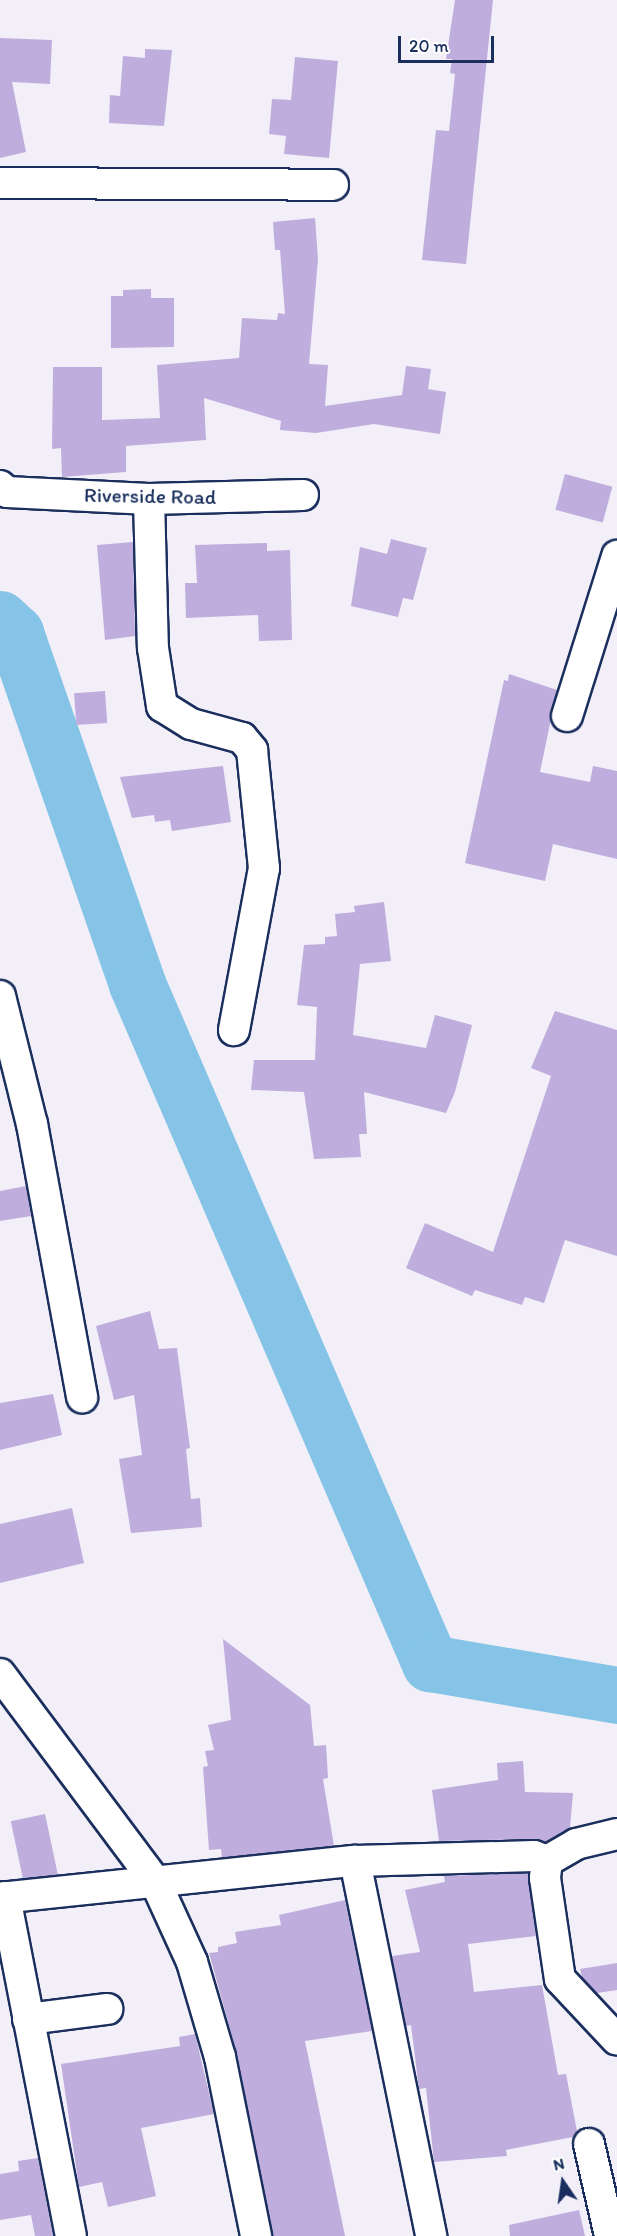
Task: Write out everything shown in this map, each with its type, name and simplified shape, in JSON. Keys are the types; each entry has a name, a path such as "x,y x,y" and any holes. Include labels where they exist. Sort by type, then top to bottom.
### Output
{"street":[{"path":"0,183 333,185"},
{"name":"Riverside Road","path":"0,486 7,492 149,499 303,495"},
{"path":"149,499 153,648 162,706 191,724 242,738 252,750 264,868 234,1030"},
{"path":"567,716 617,556"},
{"path":"0,996 32,1124 82,1397"},
{"path":"0,1674 155,1881 192,1962 220,2057 256,2236"},
{"path":"547,1861 576,1844 617,1834"},
{"path":"71,2236 3,1897 355,1861 534,1856 547,1861"},
{"path":"355,1861 431,2236"},
{"path":"547,1861 545,1878 560,1979 617,2040"},
{"path":"28,2019 108,2009"},
{"path":"589,2144 610,2236"}],"building":[{"path":"455,0 493,0 466,264 422,260 436,130 449,131 455,74 450,73 452,59 446,59"},
{"path":"0,38 52,40 50,84 12,82 26,152 0,158 0,82"},
{"path":"145,49 172,50 164,126 109,123 110,95 120,96 123,56 145,58"},
{"path":"295,57 338,61 329,158 284,154 286,136 269,134 272,99 291,100"},
{"path":"315,218 318,259 309,364 328,365 325,406 402,395 406,366 431,369 428,389 446,392 440,434 374,424 316,433 280,430 281,421 204,398 206,440 126,446 126,472 62,477 61,448 52,449 53,367 102,367 102,420 160,418 157,365 239,358 242,318 277,320 278,313 285,314 280,250 275,250 273,222"},
{"path":"151,289 151,298 174,298 174,347 111,348 111,296 123,296 123,290"},
{"path":"565,474 612,487 603,522 555,510"},
{"path":"391,539 427,548 413,600 403,598 398,617 351,606 360,547 387,554"},
{"path":"133,542 135,636 105,640 97,545"},
{"path":"267,543 267,551 290,550 292,640 259,641 258,615 186,618 185,583 197,583 195,545"},
{"path":"509,674 557,690 540,772 590,782 593,766 617,771 617,859 553,844 545,881 465,863 504,680 508,681"},
{"path":"105,691 107,723 76,725 74,693"},
{"path":"223,766 231,822 172,831 170,820 155,822 154,815 132,818 120,777"},
{"path":"384,902 391,961 360,964 353,1035 426,1048 435,1015 472,1025 455,1092 446,1113 364,1092 367,1134 359,1134 361,1157 314,1159 304,1092 251,1090 254,1060 315,1060 317,1007 297,1005 304,945 325,944 325,937 337,936 335,914 355,912 354,906"},
{"path":"555,1011 617,1030 617,1256 565,1240 544,1303 525,1297 522,1305 475,1290 472,1296 406,1268 425,1223 493,1252 551,1076 531,1068"},
{"path":"26,1186 31,1216 0,1221 0,1191"},
{"path":"150,1311 159,1349 177,1348 190,1448 186,1449 191,1499 200,1498 202,1527 131,1533 119,1459 142,1455 134,1395 114,1400 96,1326"},
{"path":"53,1394 62,1435 0,1450 0,1403"},
{"path":"72,1508 84,1563 0,1583 0,1524"},
{"path":"223,1639 310,1705 314,1746 326,1745 328,1778 323,1779 334,1846 222,1858 221,1849 209,1850 203,1767 208,1766 205,1751 214,1750 208,1725 231,1720"},
{"path":"523,1761 525,1792 573,1793 570,1828 545,1842 534,1839 439,1841 432,1790 498,1780 497,1763"},
{"path":"45,1814 58,1875 24,1882 11,1821"},
{"path":"528,1873 536,1936 468,1944 474,1992 542,1985 558,2075 566,2074 577,2131 573,2137 506,2150 507,2156 434,2162 426,2088 419,2089 411,2025 406,2026 392,1956 420,1952 405,1890 445,1882 444,1876"},
{"path":"345,1900 372,2031 305,2041 345,2236 273,2236 237,2054 209,1953 218,1952 218,1947 237,1943 235,1932 281,1925 279,1915"},
{"path":"617,1963 617,1990 597,1993 582,1977 580,1969"},
{"path":"195,2034 214,2114 141,2128 156,2196 108,2207 102,2182 79,2187 61,2064 180,2046 179,2037"},
{"path":"38,2158 53,2236 35,2236 31,2215 0,2220 0,2174 19,2171 18,2161"},
{"path":"579,2210 585,2236 510,2236 509,2225"}],"waterway":[{"path":"0,619 15,633 137,984 430,1663 617,1695"}]}
